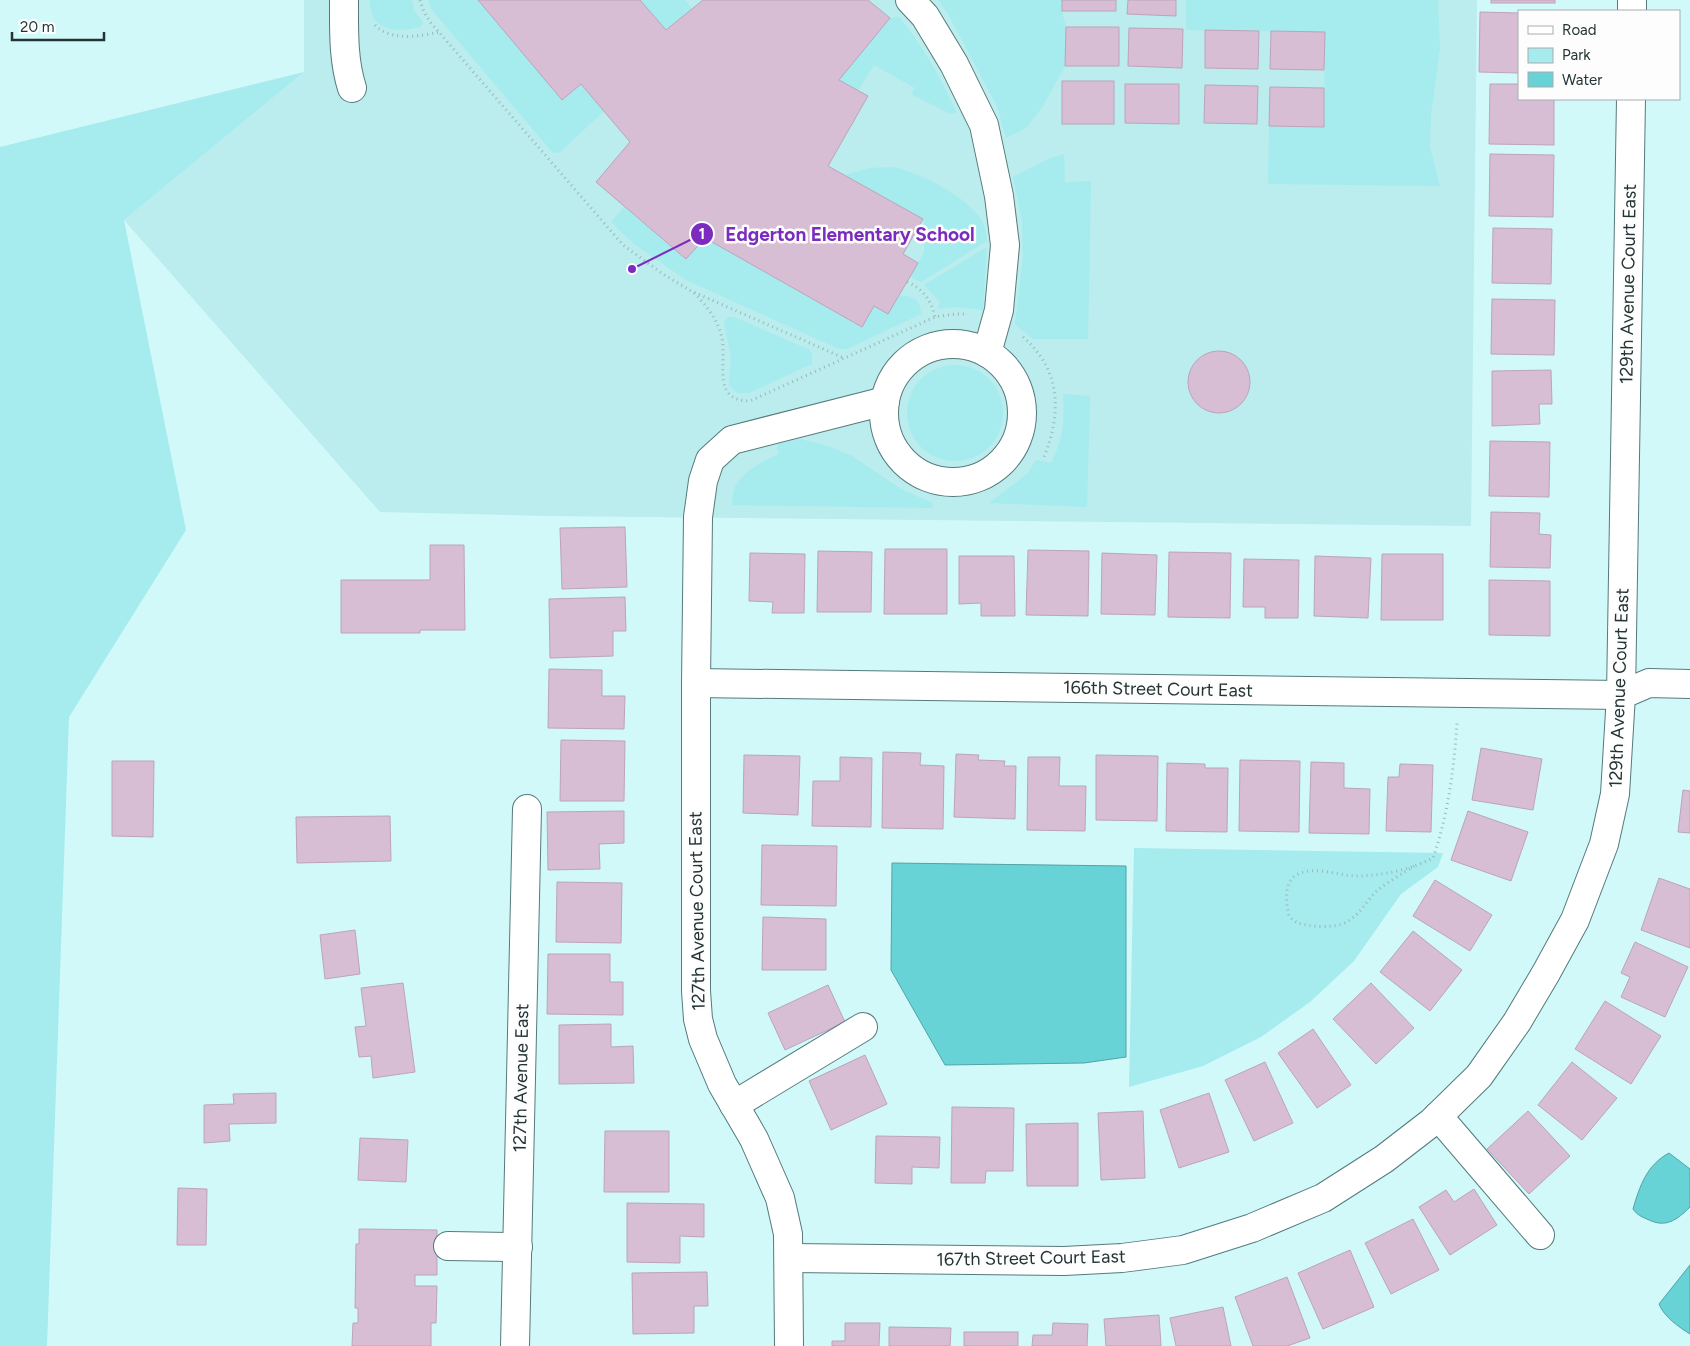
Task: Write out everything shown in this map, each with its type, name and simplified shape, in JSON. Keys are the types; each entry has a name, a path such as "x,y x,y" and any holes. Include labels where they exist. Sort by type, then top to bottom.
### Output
{"street":[{"path":"344,0 345,53 347,73 352,88"},
{"path":"910,0 925,16 954,64 984,125 999,196 1005,246 999,310 987,353"},
{"name":"129th Avenue Court East","path":"1323,1198 1384,1158 1438,1116 1479,1076 1511,1030 1546,973 1575,920 1604,844 1615,794 1621,694 1631,100"},
{"path":"947,344 965,345 987,353 998,360 1010,373 1018,389 1022,407 1022,425 1016,442 1006,458 993,470 977,478 959,482 941,481 924,476 908,466 896,453 888,437 884,419 885,401 890,382 913,357 929,348 947,344"},
{"name":"127th Avenue Court East","path":"789,1346 790,1258 788,1234 780,1198 754,1139 722,1084 703,1038 696,992 698,517 703,481 710,460 732,440 885,401"},
{"name":"166th Street Court East","path":"696,683 1621,694"},
{"path":"1621,694 1648,683 1690,684"},
{"name":"127th Avenue East","path":"515,1346 527,809"},
{"path":"734,1105 863,1027"},
{"path":"1438,1116 1540,1235"},
{"name":"167th Street Court East","path":"790,1258 1064,1261 1122,1258 1183,1250 1252,1228 1323,1198"},
{"path":"448,1246 518,1247"}],"path":[{"path":"420,0 427,18 623,245 663,274 691,291 844,358"},
{"path":"373,23 377,28 386,33 399,36 426,35 440,32"},
{"path":"907,282 923,292 933,308 935,317"},
{"path":"691,291 705,304 715,319 722,336 724,355 723,383 727,391 734,398 743,401 750,401 935,317 956,314 976,315 996,320 1014,330 1030,343 1042,359 1051,377 1056,398 1056,418 1052,437 1044,456"},
{"path":"1414,866 1379,889 1370,897 1358,914 1348,922 1332,926 1310,925 1297,923 1289,916 1286,905 1287,891 1297,874 1313,871 1355,876 1397,872 1433,858 1444,822 1455,755 1458,692"}],"shaded area":[{"path":"304,0 1477,0 1471,526 547,516 380,512 124,220 304,72"}],"green space":[{"path":"370,0 412,0 414,10 423,23 420,27 402,30 379,24 371,10"},
{"path":"428,0 478,0 581,84 604,111 560,152 553,153 432,10"},
{"path":"640,0 685,0 692,9 666,30"},
{"path":"938,0 1062,0 1062,11 1066,27 1065,66 1043,106 1026,128 1006,138 997,106 948,14"},
{"path":"1186,0 1438,0 1440,48 1431,115 1430,147 1440,186 1268,184 1269,126 1324,127 1325,32 1186,30"},
{"path":"899,17 931,63 956,112 951,114 911,94 915,88 874,65 858,91 839,80 890,18"},
{"path":"304,72 124,220 186,530 69,717 47,1346 0,1346 0,147"},
{"path":"1064,154 1065,182 1091,181 1088,339 1033,339 1015,324 1023,256 1022,221 1013,177 1048,159"},
{"path":"893,167 917,175 944,188 969,205 984,225 987,241 921,282 910,277 924,252 925,230 923,219 845,175 871,168"},
{"path":"624,207 686,259 705,238 861,327 874,306 888,314 899,296 908,296 915,299 921,309 921,314 847,349 839,349 686,280 634,244 611,222"},
{"path":"987,247 983,310 954,307 938,309 940,302 924,285"},
{"path":"728,317 734,317 810,350 812,364 749,393 737,393 729,385 731,357 724,322"},
{"path":"955,365 973,369 989,379 999,395 1003,413 999,431 989,447 973,457 955,461 937,457 921,447 911,431 907,413 911,395 921,379 937,369"},
{"path":"1063,394 1090,396 1087,507 989,503 1027,474 1036,460 1051,463 1062,430"},
{"path":"800,439 828,446 852,456 901,489 932,503 933,508 732,505 735,487 745,474 779,454 778,444"},
{"path":"1134,848 1443,853 1438,867 1401,894 1354,961 1310,1002 1261,1037 1203,1066 1129,1087"}],"water":[{"path":"892,863 1126,866 1126,1057 1084,1063 945,1065 891,970"},
{"path":"1669,1153 1690,1169 1690,1207 1676,1219 1661,1223 1642,1217 1633,1209 1645,1176 1655,1163"},
{"path":"1690,1265 1690,1334 1668,1317 1659,1304"}],"building":[{"path":"478,0 640,0 666,30 703,0 868,0 890,18 839,80 868,96 828,166 923,219 903,254 918,263 888,314 874,306 862,327 705,238 686,259 596,182 630,142 581,84 562,100"},
{"path":"1062,0 1116,0 1116,11 1062,11"},
{"path":"1128,0 1176,0 1176,16 1127,14"},
{"path":"1491,0 1555,0 1555,3 1491,3"},
{"path":"1480,12 1518,13 1518,73 1479,72"},
{"path":"1066,27 1119,27 1119,66 1065,66"},
{"path":"1129,28 1183,29 1182,68 1128,66"},
{"path":"1205,30 1259,31 1258,69 1205,68"},
{"path":"1271,31 1325,32 1324,70 1270,69"},
{"path":"1062,81 1114,81 1114,124 1062,124"},
{"path":"1125,84 1179,84 1179,124 1125,123"},
{"path":"1490,84 1518,84 1518,100 1554,100 1554,145 1489,144"},
{"path":"1205,85 1258,86 1257,124 1204,123"},
{"path":"1270,87 1324,88 1324,127 1269,126"},
{"path":"1490,154 1554,155 1553,217 1489,216"},
{"path":"1493,228 1552,229 1551,284 1492,283"},
{"path":"1492,299 1555,300 1554,355 1491,354"},
{"path":"1219,351 1231,354 1241,360 1247,370 1250,382 1247,394 1241,404 1231,410 1219,413 1207,410 1197,404 1191,394 1188,382 1191,370 1197,360 1207,354"},
{"path":"1551,370 1552,404 1539,404 1540,424 1492,426 1492,371"},
{"path":"1490,441 1550,442 1549,497 1489,496"},
{"path":"1491,512 1540,513 1539,534 1551,535 1550,568 1490,567"},
{"path":"625,527 627,587 562,589 560,528"},
{"path":"430,545 464,545 465,630 420,630 420,633 341,633 341,580 430,580"},
{"path":"885,549 947,549 947,614 884,614"},
{"path":"1028,550 1089,551 1088,616 1026,615"},
{"path":"818,551 872,552 871,612 817,612"},
{"path":"1169,552 1231,553 1230,618 1168,617"},
{"path":"750,553 805,554 804,613 772,613 773,602 749,601"},
{"path":"1102,553 1157,555 1155,615 1101,614"},
{"path":"1382,554 1443,554 1443,620 1381,620"},
{"path":"959,556 1014,556 1015,616 981,616 981,603 959,604"},
{"path":"1315,556 1371,558 1368,618 1314,616"},
{"path":"1244,559 1299,560 1298,618 1265,618 1265,607 1243,607"},
{"path":"1489,580 1550,581 1550,636 1489,635"},
{"path":"625,597 626,631 613,631 613,656 550,658 549,599"},
{"path":"549,669 602,670 602,696 625,696 624,729 548,728"},
{"path":"561,740 625,741 624,801 560,801"},
{"path":"1481,748 1542,759 1533,810 1472,800"},
{"path":"883,752 921,753 920,765 944,766 943,829 882,828"},
{"path":"956,754 979,755 978,760 1005,761 1004,766 1016,766 1015,819 954,817"},
{"path":"744,755 800,756 798,815 743,813"},
{"path":"1096,755 1158,756 1157,821 1096,820"},
{"path":"840,757 872,758 871,827 812,826 813,781 840,781"},
{"path":"1028,757 1060,757 1059,786 1086,786 1085,831 1027,830"},
{"path":"1240,760 1300,761 1299,832 1239,831"},
{"path":"112,761 154,761 153,837 112,836"},
{"path":"1311,762 1344,763 1344,788 1370,789 1369,834 1309,833"},
{"path":"1167,763 1205,764 1205,768 1228,768 1227,832 1166,831"},
{"path":"1400,764 1433,765 1431,832 1386,831 1388,777 1399,777"},
{"path":"1683,790 1690,791 1690,833 1678,832"},
{"path":"624,811 624,843 599,844 600,869 548,870 547,812"},
{"path":"1468,811 1528,832 1511,881 1451,860"},
{"path":"390,816 391,861 297,863 296,817"},
{"path":"762,845 837,846 836,906 761,905"},
{"path":"1659,878 1690,889 1690,948 1641,930"},
{"path":"1435,880 1492,915 1470,951 1413,916"},
{"path":"557,882 622,883 621,943 556,942"},
{"path":"763,917 826,919 826,970 762,970"},
{"path":"355,930 360,974 325,979 320,935"},
{"path":"1413,931 1462,970 1430,1011 1380,972"},
{"path":"1635,942 1688,967 1665,1017 1621,997 1630,977 1621,973"},
{"path":"548,954 610,954 610,982 623,982 623,1015 547,1014"},
{"path":"403,983 415,1072 373,1078 371,1056 359,1057 355,1027 366,1026 361,988"},
{"path":"1371,983 1414,1028 1376,1064 1333,1019"},
{"path":"828,985 845,1022 785,1050 768,1013"},
{"path":"1605,1001 1661,1036 1631,1084 1575,1049"},
{"path":"611,1024 611,1047 633,1046 634,1083 559,1084 559,1025"},
{"path":"1313,1029 1351,1085 1317,1108 1278,1053"},
{"path":"865,1055 887,1104 831,1130 809,1081"},
{"path":"1265,1062 1293,1123 1254,1141 1225,1080"},
{"path":"1572,1062 1617,1098 1582,1140 1538,1105"},
{"path":"276,1093 276,1123 229,1124 230,1141 204,1143 204,1105 234,1104 233,1094"},
{"path":"1209,1093 1229,1152 1179,1168 1160,1110"},
{"path":"952,1107 1014,1108 1013,1171 986,1171 985,1183 951,1183"},
{"path":"1143,1111 1145,1178 1101,1180 1098,1113"},
{"path":"1528,1111 1570,1156 1529,1194 1487,1149"},
{"path":"1078,1123 1078,1186 1027,1186 1026,1124"},
{"path":"605,1131 669,1131 669,1192 604,1192"},
{"path":"876,1136 940,1137 939,1168 912,1167 912,1184 875,1183"},
{"path":"360,1138 408,1140 406,1182 358,1180"},
{"path":"178,1188 207,1189 206,1245 177,1245"},
{"path":"1474,1189 1497,1225 1450,1255 1419,1207 1446,1190 1454,1202"},
{"path":"627,1203 704,1204 704,1237 680,1236 680,1263 627,1262"},
{"path":"1413,1219 1439,1270 1391,1294 1365,1243"},
{"path":"359,1229 437,1230 437,1275 415,1275 415,1286 437,1286 436,1323 431,1323 431,1346 352,1346 353,1323 358,1323 358,1308 355,1308 356,1244 359,1244"},
{"path":"1350,1250 1374,1307 1323,1329 1298,1273"},
{"path":"707,1272 708,1306 694,1306 694,1333 633,1334 632,1273"},
{"path":"1287,1277 1310,1338 1287,1346 1253,1346 1235,1297"},
{"path":"1223,1307 1231,1346 1176,1346 1170,1318"},
{"path":"1159,1315 1161,1346 1106,1346 1104,1319"},
{"path":"845,1323 880,1323 879,1346 832,1346 832,1341 845,1341"},
{"path":"1053,1323 1088,1324 1087,1346 1032,1346 1033,1335 1052,1335"},
{"path":"889,1327 951,1328 950,1346 889,1346"},
{"path":"964,1332 1018,1332 1018,1346 964,1346"}],"place":[{"name":"Edgerton Elementary School","path":"632,269"}]}
